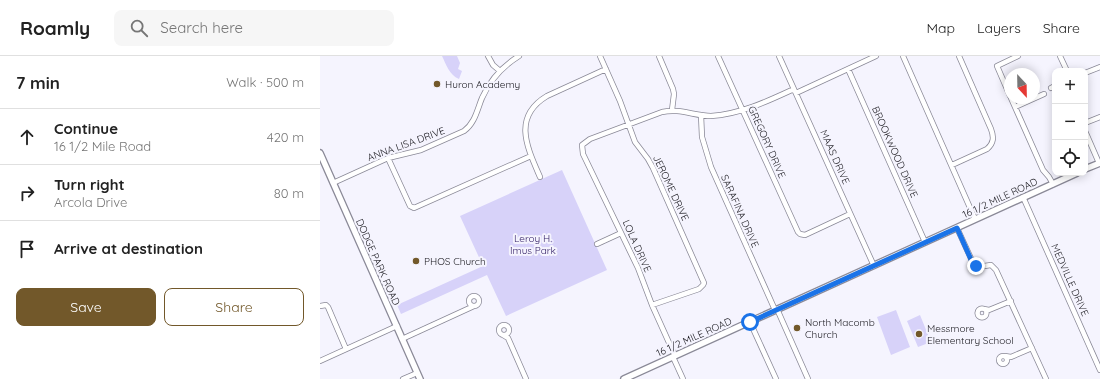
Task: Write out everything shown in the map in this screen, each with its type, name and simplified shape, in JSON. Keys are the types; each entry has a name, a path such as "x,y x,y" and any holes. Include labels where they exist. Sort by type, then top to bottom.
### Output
{"street":[{"path":"488,56 493,65 500,71"},
{"name":"ANNA LISA DRIVE","path":"333,183 388,158 421,150 459,134 469,128 492,80 500,71 519,56"},
{"name":"JEROME DRIVE","path":"600,56 620,100 635,142 653,168 703,279 703,285 699,289 652,305"},
{"path":"659,56 673,89 674,94 672,110"},
{"name":"GREGORY DRIVE","path":"718,56 796,230 800,234 805,235 850,214"},
{"name":"MAAS DRIVE","path":"779,56 874,266"},
{"path":"629,124 672,110 701,115 719,115 742,110 848,70 876,56"},
{"path":"902,56 976,219"},
{"path":"952,166 987,149 994,139 992,129 959,56"},
{"path":"1004,82 998,66 1018,56"},
{"path":"1060,56 1066,68"},
{"path":"1088,72 1100,66"},
{"path":"540,177 525,141 525,131 528,118 535,106 547,96 606,69"},
{"name":"BROOKWOOD DRIVE","path":"848,70 926,242"},
{"path":"1015,107 1044,94"},
{"path":"1014,104 1043,170 1053,184"},
{"name":"SARAFINA DRIVE","path":"701,115 702,137 711,168 808,379"},
{"path":"1088,123 1100,117"},
{"name":"LOLA DRIVE","path":"629,124 590,139 582,145 583,154 638,268 683,379"},
{"path":"1088,137 1100,163 1088,168"},
{"name":"DODGE PARK ROAD","path":"320,153 420,379"},
{"path":"388,158 410,206 412,208 416,208 531,156"},
{"name":"16 1/2 MILE ROAD","path":"624,379 1070,176"},
{"name":"MEDVILLE DRIVE","path":"1023,197 1100,370"},
{"path":"957,228 974,265 978,267 989,265 995,267 1046,379"},
{"path":"597,244 621,233"},
{"path":"402,339 468,309 474,306 479,302 476,296 471,296 469,299 468,309"},
{"path":"985,312 1010,300"},
{"path":"469,302 474,306"},
{"path":"320,306 326,305 328,307 346,348"},
{"path":"750,322 776,379"},
{"path":"508,338 500,333 499,330 501,325 508,326 508,338 526,379"},
{"path":"320,360 397,326"},
{"path":"503,335 509,332"},
{"path":"1006,359 1032,348"},
{"path":"403,379 417,372"}],"green space":[{"path":"442,56 457,56 460,63 458,69 462,71 459,79 450,72"},
{"name":"Leroy H. Imus Park","path":"562,170 607,270 506,316 487,275 401,314 397,305 483,266 460,216"},
{"path":"896,310 910,347 891,355 877,317"},
{"path":"920,315 931,342 918,347 907,321"}],"place":[{"name":"Huron Academy","path":"437,84"},
{"name":"PHOS Church","path":"416,261"},
{"name":"North Macomb Church","path":"797,328"},
{"name":"Messmore Elementary School","path":"919,334"}],"route":[{"path":"750,322 957,228 973,264 976,266"}]}
